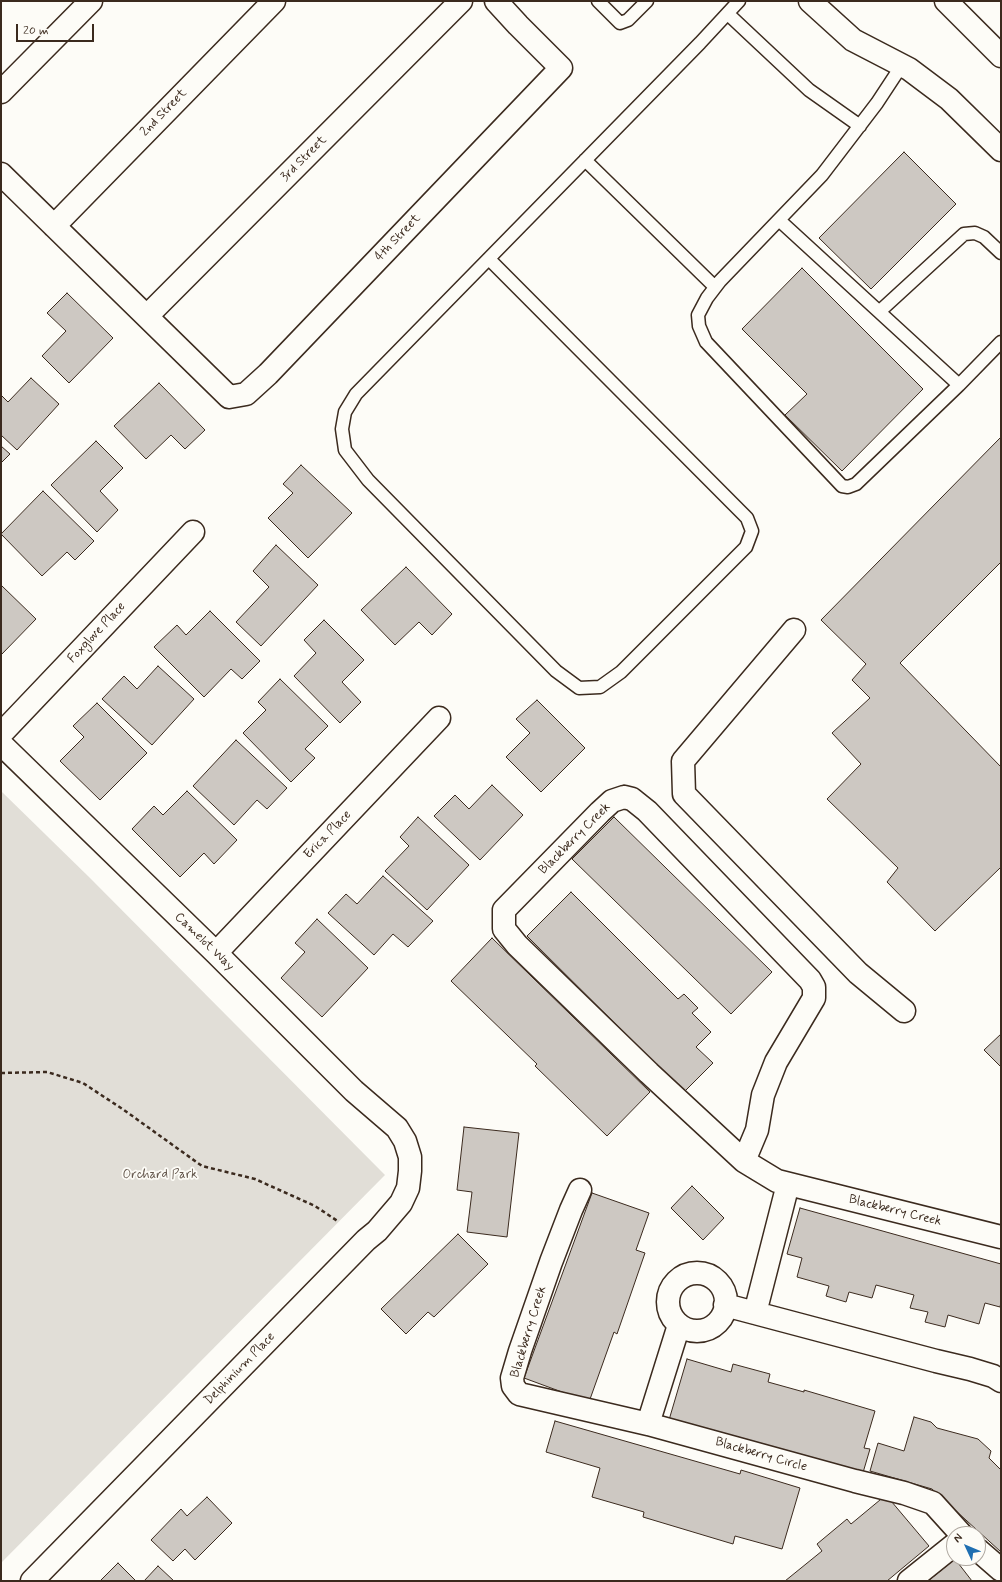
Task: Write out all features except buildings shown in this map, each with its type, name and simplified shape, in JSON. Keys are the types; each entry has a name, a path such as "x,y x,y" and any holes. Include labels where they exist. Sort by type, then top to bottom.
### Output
{"street":[{"path":"1,92 91,1"},
{"name":"2nd Street","path":"54,226 274,1"},
{"name":"3rd Street","path":"147,316 461,1"},
{"name":"4th Street","path":"147,316 229,397 246,394 268,374 561,68 496,1"},
{"path":"810,1 853,40 902,65 949,99 1001,150"},
{"path":"946,1 1001,56"},
{"path":"1,174 147,316"},
{"name":"Foxglove Place","path":"1,734 194,532"},
{"path":"794,630 683,761 684,794 858,973 904,1011"},
{"name":"Erica Place","path":"216,953 439,718"},
{"name":"Camelot Way","path":"1,744 216,953 354,1091 397,1128 405,1141"},
{"name":"Blackberry Creek","path":"744,1161 757,1130 763,1095 776,1062 814,998 814,987 810,980 647,811 632,799 624,797 612,801 504,910 504,929 517,945 649,1073 744,1161 777,1181 1001,1237"},
{"name":"Delphinium Place","path":"32,1581 366,1240 377,1231 401,1203 408,1188 410,1171 410,1157 405,1141"},
{"path":"755,1312 788,1184"},
{"name":"Blackberry Creek","path":"580,1190 551,1262 520,1351 512,1378 513,1386 520,1394 648,1424"},
{"path":"699,1273 708,1275 716,1280 722,1287 725,1296 725,1305 722,1315 716,1323 708,1328 698,1331 679,1325 669,1310 668,1301 674,1284 681,1278 690,1274 699,1273"},
{"path":"725,1305 970,1369 993,1376 1001,1381"},
{"path":"648,1424 679,1325"},
{"name":"Blackberry Circle","path":"648,1424 904,1493 933,1504 954,1526"},
{"path":"909,1581 946,1551"},
{"path":"986,1557 1001,1570"}],"lane":[{"path":"598,1 620,23 628,20 647,1"},
{"path":"489,259 747,518 752,531 746,547 621,672 600,687 579,688 556,672 368,480 345,450 342,429 345,412 356,394 739,1"},
{"path":"728,14 809,90 860,126"},
{"path":"902,65 860,126 822,175 707,298 698,315 699,326 706,342 842,486 848,487 856,484 959,385 1001,342"},
{"path":"585,160 716,287"},
{"path":"779,220 959,385"},
{"path":"880,311 964,234 975,233 984,237 1001,253"}],"path":[{"path":"1,1073 47,1072 83,1083 124,1110 202,1166 254,1179 315,1206 339,1222"}],"green space":[{"name":"Orchard Park","path":"1,791 90,878 385,1175 1,1563"}]}
